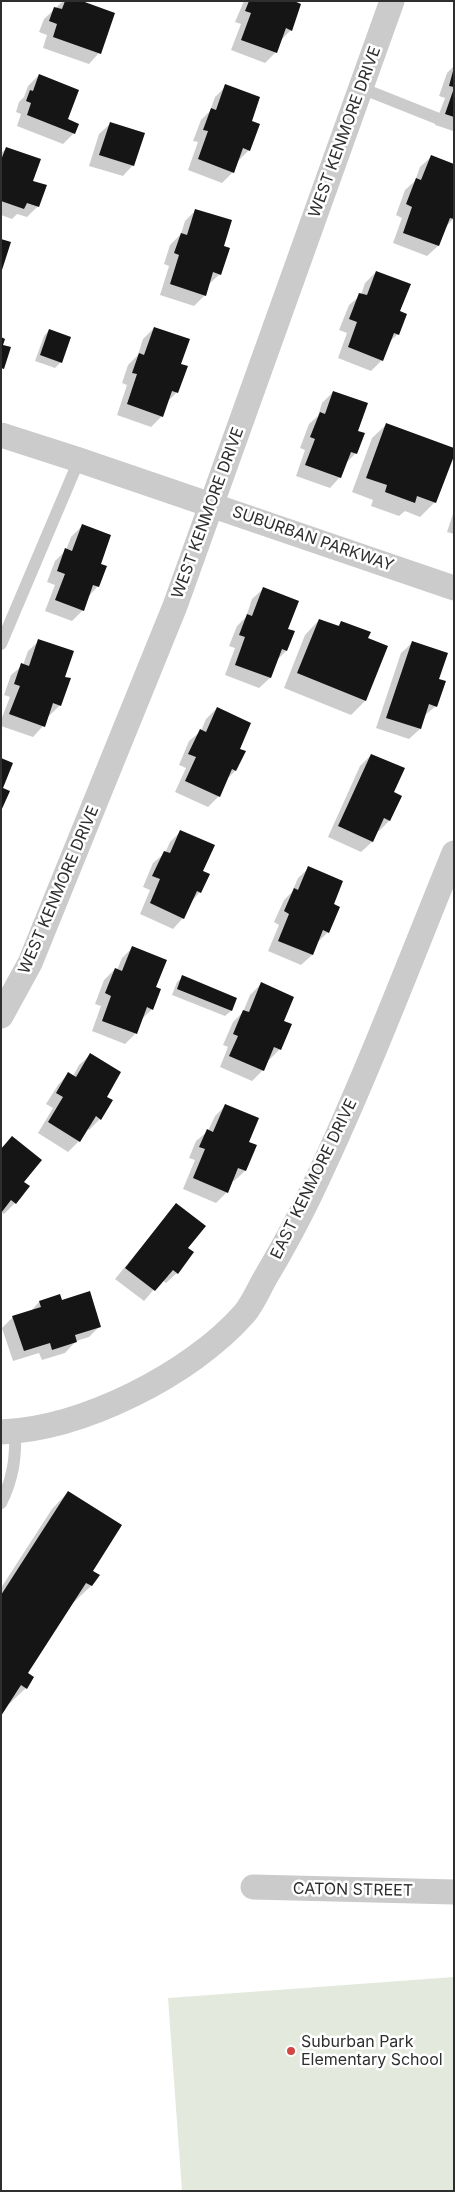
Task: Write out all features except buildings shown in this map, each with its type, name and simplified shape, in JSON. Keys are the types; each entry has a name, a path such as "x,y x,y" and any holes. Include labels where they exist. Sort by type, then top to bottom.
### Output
{"street":[{"name":"WEST KENMORE DRIVE","path":"1,1016 34,954 175,606 392,1"},
{"name":"SUBURBAN PARKWAY","path":"1,435 454,588"},
{"name":"EAST KENMORE DRIVE","path":"8,1432 58,1423 111,1405 150,1386 196,1356 245,1313 293,1231 334,1145 454,853"},
{"name":"CATON STREET","path":"253,1887 454,1892"}],"lane":[{"path":"361,88 454,125"},
{"path":"1,644 79,460"},
{"path":"1,1503 10,1486 16,1458 8,1432"}],"shaded area":[{"name":"Suburban Park Elementary School","path":"454,1977 454,2191 182,2191 168,1998"}],"place":[{"name":"Suburban Park Elementary School","path":"291,2051"}]}
